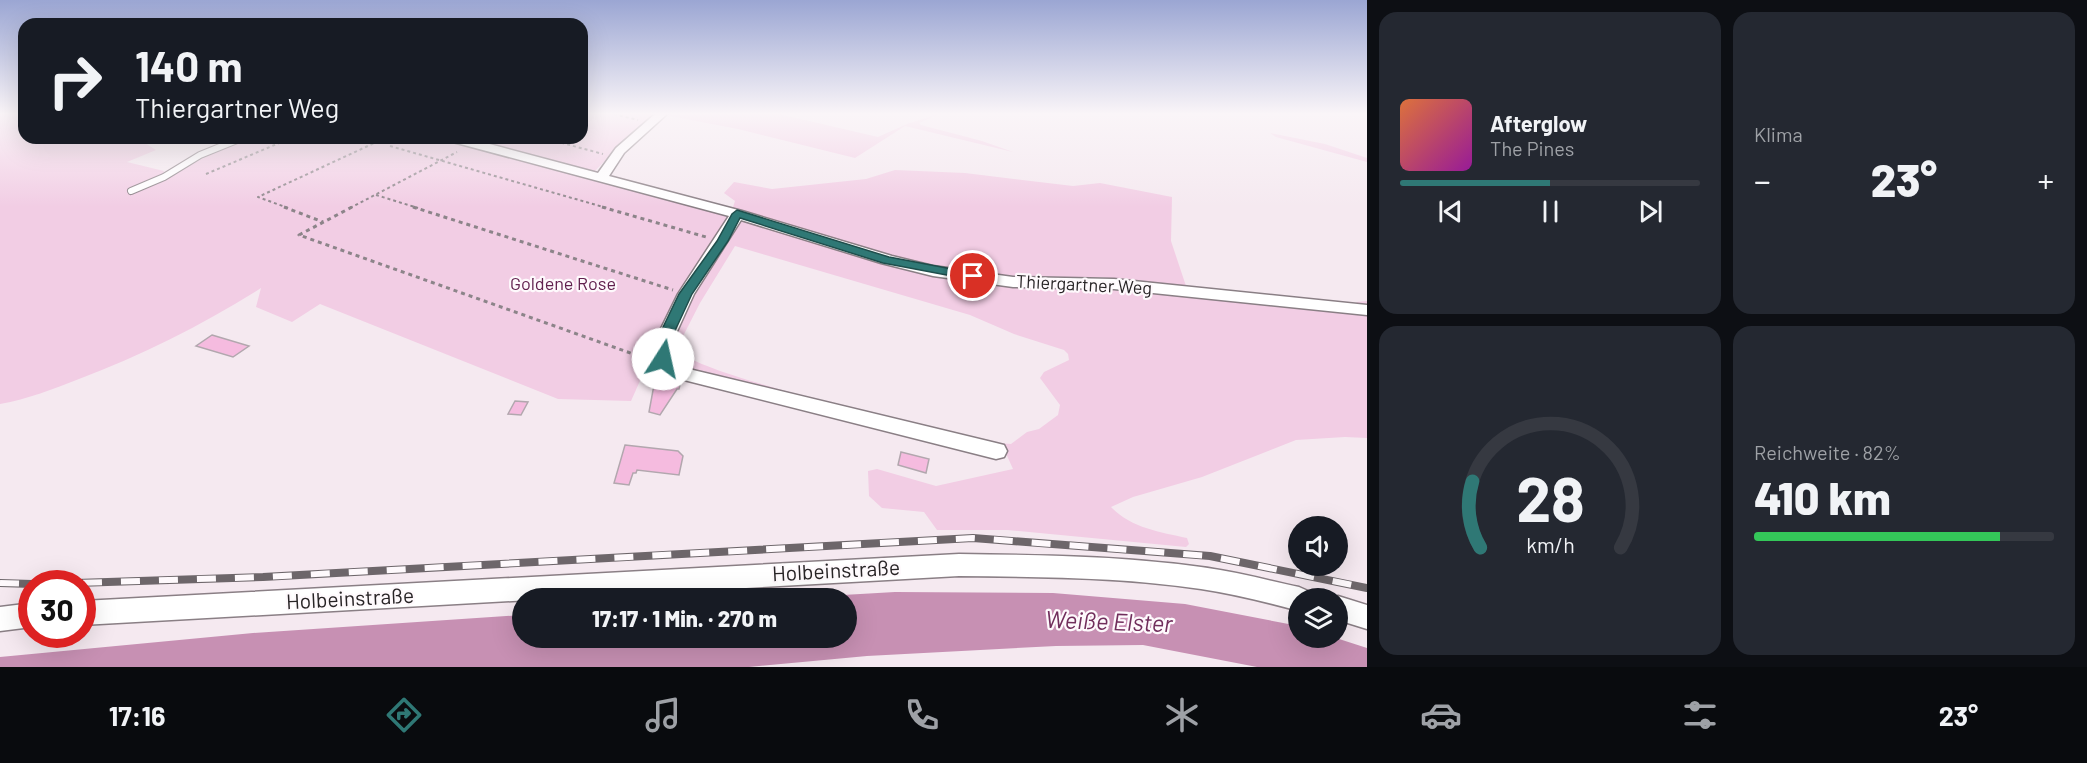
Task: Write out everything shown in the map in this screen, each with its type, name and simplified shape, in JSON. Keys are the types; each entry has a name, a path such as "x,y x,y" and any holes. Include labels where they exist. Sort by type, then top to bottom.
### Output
{"street":[{"name":"Thiergartner Weg","path":"479,145 737,214 887,260 933,271 1013,282 1114,284 1367,310"},
{"path":"601,178 613,156 626,145"},
{"path":"737,214 722,241 686,294 660,348 663,359 673,369 687,375 996,451"},
{"name":"Holbeinstraße","path":"96,612 959,565 1062,566 1140,571 1236,584 1288,596"},
{"path":"1348,611 1367,617"},
{"path":"0,619 18,617"}],"lane":[{"path":"131,191 164,177 200,155 224,145"}],"path":[{"path":"206,174 274,145"},
{"path":"323,222 258,197 370,145"},
{"path":"472,145 439,160 299,235 648,360 663,359"},
{"path":"571,145 613,156"},
{"path":"390,146 722,241"},
{"path":"374,195 686,294"}],"green space":[{"name":"Goldene Rose","path":"0,145 148,145 156,150 127,162 164,171 162,176 169,177 230,145 469,145 724,214 728,220 719,240 681,289 631,401 558,399 320,304 292,322 256,307 261,288 195,326 126,360 50,390 0,404"},
{"path":"489,145 620,145 593,173"},
{"path":"803,145 875,145 855,158"},
{"path":"984,145 994,145 1013,152"},
{"path":"1306,145 1328,145 1367,158 1367,162"},
{"path":"895,170 965,173 1073,186 1100,183 1172,197 1171,241 1187,289 1101,277 1002,277 876,256 732,210 735,201 724,193 734,182 772,189 866,179"},
{"path":"738,219 933,271 1361,307 1356,302 1367,301 1367,438 1296,440 1202,477 1133,497 1111,507 1137,524 1187,538 1189,544 1186,547 1007,530 937,530 924,512 882,508 869,496 868,471 877,469 936,486 1013,469 1004,449 764,387 761,391 697,376 672,362 667,344 671,331","holes":["735,246 970,315 1014,334 1064,350 1068,354 1069,360 1044,372 1040,378 1060,405 1058,415 1039,429 1027,432 1011,444 998,443 775,388 695,361 679,350 679,344 700,303"]}],"water":[{"name":"Weiße Elster","path":"895,592 1053,593 1185,604 1288,624 1288,648 1348,648 1348,642 1367,648 1367,667 1257,667 1143,645 1056,646 867,656 749,667 0,667 0,657 253,633 512,616 512,648 857,648 857,594"}],"building":[{"path":"212,335 249,346 233,357 196,346"},
{"path":"656,374 666,374 681,381 679,389 660,415 649,412"},
{"path":"515,401 528,402 521,415 508,414"},
{"path":"625,445 678,451 683,456 679,475 637,470 633,473 629,485 614,483"},
{"path":"901,452 929,459 926,473 898,465"}],"railway":[{"path":"96,582 263,577 973,538 1210,556 1367,588"},
{"path":"0,583 18,584"}],"route":[{"path":"663,359 660,348 686,294 722,241 737,214 887,260 933,271 973,276"}]}
